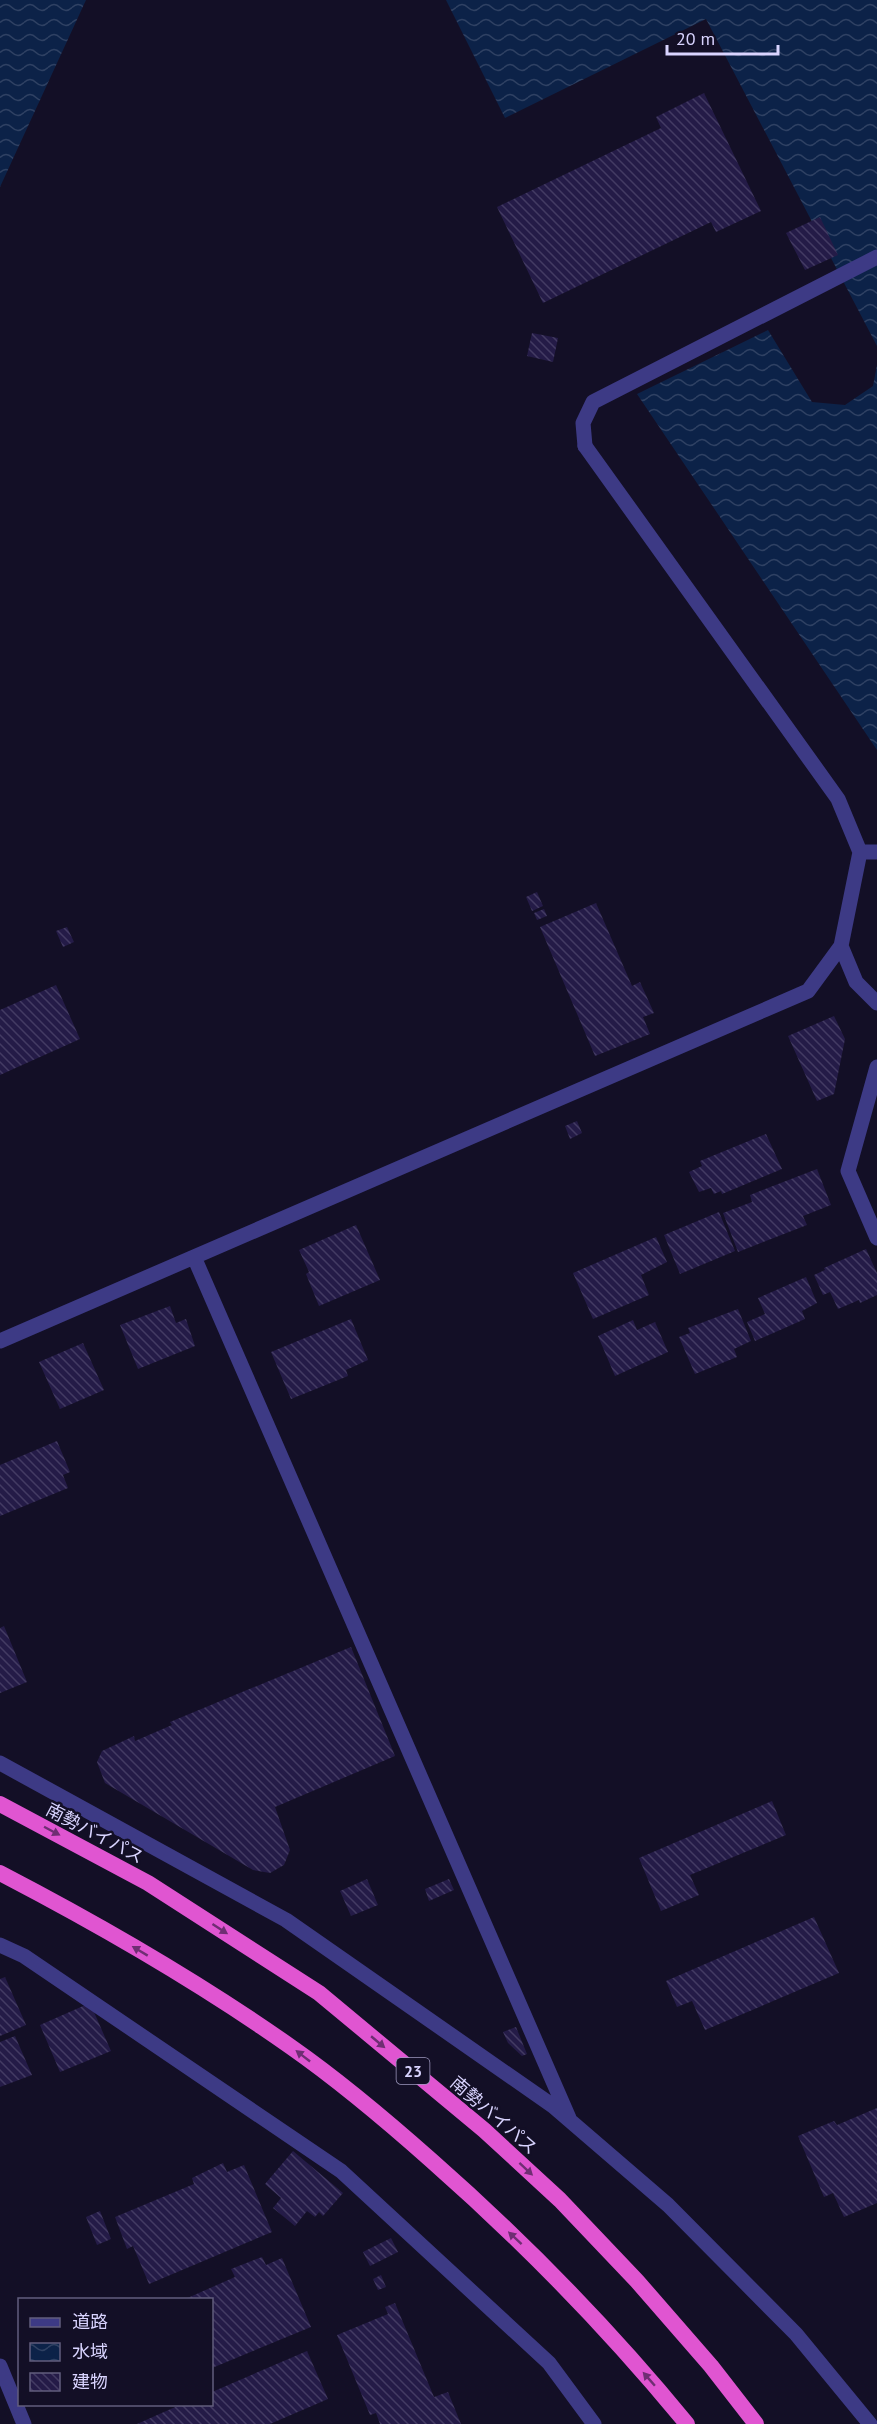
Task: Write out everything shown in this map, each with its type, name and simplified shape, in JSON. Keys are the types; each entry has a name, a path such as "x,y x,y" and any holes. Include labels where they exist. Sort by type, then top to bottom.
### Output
{"highway":[{"name":"南勢バイパス","path":"0,1804 148,1883 319,1992 484,2130 560,2200 637,2281 711,2366 756,2424"},
{"path":"0,1873 80,1915 189,1981 291,2047 380,2115 538,2259 609,2334 687,2424"}],"street":[{"path":"0,1341 808,991 841,946 860,852 838,799 585,446 583,423 593,402 877,257"},
{"path":"860,852 877,852"},
{"path":"841,946 856,982 877,1003"},
{"path":"877,1068 848,1171 877,1238"},
{"path":"194,1257 571,2122"},
{"path":"0,1763 286,1920 552,2106 668,2205 796,2334 870,2424"},
{"path":"0,1945 24,1956 341,2171 549,2362 594,2424"},
{"path":"0,2366 24,2424"}],"water":[{"path":"0,0 86,0 0,187"},
{"path":"446,0 877,0 877,346 706,19 505,118"},
{"path":"768,330 812,402 845,405 873,386 877,365 877,750 637,394"}],"building":[{"path":"704,93 761,211 716,232 711,222 543,303 497,207 661,128 656,117"},
{"path":"820,217 838,255 805,270 786,233"},
{"path":"532,333 558,338 553,362 527,356"},
{"path":"537,892 543,906 532,911 526,897"},
{"path":"596,903 632,986 640,982 654,1013 643,1017 650,1034 595,1056 540,927"},
{"path":"544,909 547,916 537,920 534,913"},
{"path":"67,927 74,942 63,947 56,931"},
{"path":"56,985 80,1039 0,1075 0,1010"},
{"path":"834,1016 845,1039 834,1094 817,1101 788,1036"},
{"path":"577,1121 582,1133 570,1139 565,1126"},
{"path":"766,1134 782,1169 722,1194 721,1191 714,1194 711,1188 699,1192 689,1172 702,1166 700,1161"},
{"path":"817,1169 831,1205 803,1216 807,1225 738,1252 723,1213 752,1202 750,1195"},
{"path":"719,1212 735,1251 680,1274 664,1235"},
{"path":"356,1225 380,1280 319,1306 306,1274 309,1272 299,1250"},
{"path":"656,1237 667,1262 641,1275 649,1295 593,1319 573,1273"},
{"path":"866,1249 877,1273 877,1295 838,1309 830,1292 823,1295 814,1275"},
{"path":"806,1277 817,1303 802,1311 805,1319 755,1341 747,1322 765,1314 758,1298"},
{"path":"170,1306 176,1323 186,1319 195,1346 138,1369 120,1325"},
{"path":"738,1309 751,1341 734,1349 737,1357 695,1374 679,1337 690,1333 688,1328"},
{"path":"351,1319 368,1360 346,1370 348,1376 291,1399 271,1352"},
{"path":"633,1320 637,1330 655,1322 668,1352 615,1376 598,1336"},
{"path":"83,1343 104,1390 60,1409 39,1362"},
{"path":"57,1441 70,1472 63,1475 68,1488 0,1516 0,1465"},
{"path":"4,1626 27,1682 0,1693 0,1628"},
{"path":"351,1647 395,1756 275,1807 290,1850 284,1865 270,1873 253,1870 105,1783 97,1762 102,1751 134,1736 135,1741 172,1725 170,1722"},
{"path":"772,1801 786,1835 690,1875 699,1895 661,1911 639,1858"},
{"path":"367,1879 378,1905 351,1916 340,1891"},
{"path":"449,1879 454,1890 429,1901 425,1889"},
{"path":"814,1917 839,1973 705,2030 692,2001 677,2007 666,1981"},
{"path":"5,1977 26,2025 0,2036 0,1979"},
{"path":"90,2003 111,2051 60,2072 40,2025"},
{"path":"516,2027 527,2054 522,2056 508,2043 503,2032"},
{"path":"15,2036 32,2075 0,2087 0,2042"},
{"path":"877,2108 877,2203 844,2217 833,2193 824,2197 798,2136 834,2121 837,2125"},
{"path":"293,2151 343,2193 323,2216 319,2212 315,2217 307,2211 295,2226 273,2208 281,2198 265,2184"},
{"path":"223,2163 227,2172 244,2165 272,2232 149,2284 133,2246 127,2249 115,2217 194,2184 192,2178"},
{"path":"100,2211 111,2239 97,2245 86,2217"},
{"path":"391,2238 398,2252 370,2266 363,2252"},
{"path":"262,2257 266,2265 282,2258 311,2327 213,2368 213,2298 188,2298 235,2277 231,2269"},
{"path":"381,2275 386,2287 378,2290 373,2279"},
{"path":"395,2303 434,2397 448,2392 461,2424 380,2424 376,2413 370,2415 337,2335 388,2314 385,2307"},
{"path":"307,2351 328,2399 270,2424 137,2424 178,2406 213,2406 213,2392"}]}
